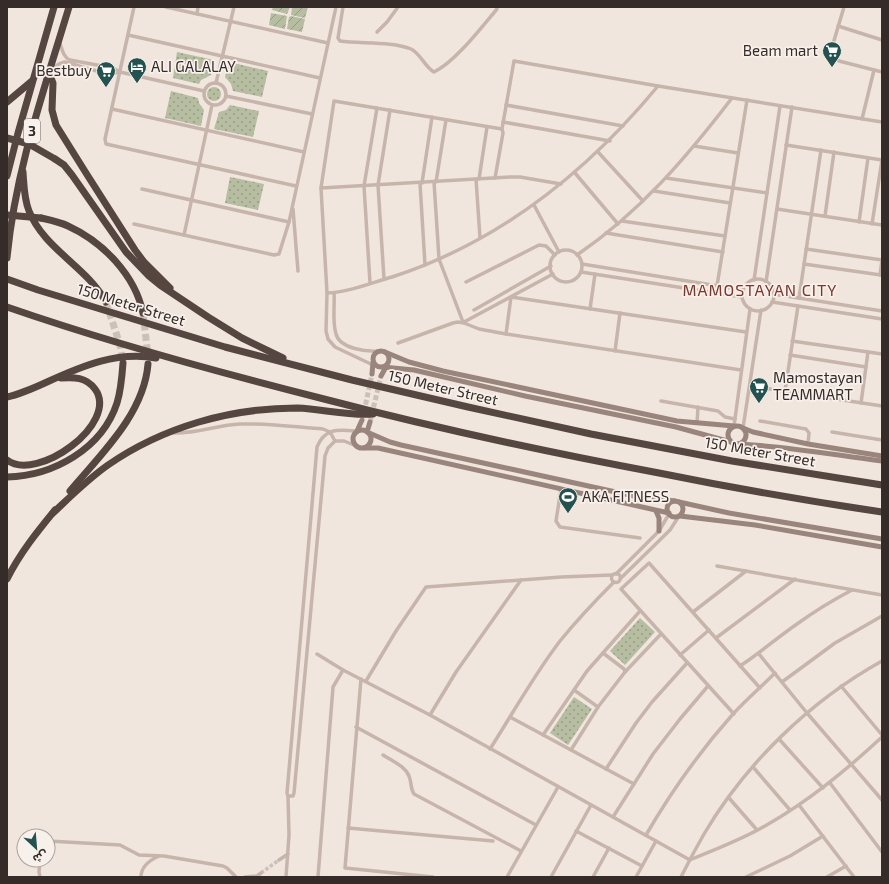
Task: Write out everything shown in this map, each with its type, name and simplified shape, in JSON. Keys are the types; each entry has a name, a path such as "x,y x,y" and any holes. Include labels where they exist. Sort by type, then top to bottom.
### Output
{"highway":[{"name":"3","path":"7,176 32,81 54,7"},
{"name":"3","path":"7,258 14,205 22,165 69,7"},
{"path":"50,72 52,83 52,110 56,125 135,250 144,262 179,297"},
{"path":"7,102 32,81"},
{"path":"7,138 29,144 55,159 72,175 111,232 136,263 160,285 242,338 296,365"},
{"path":"22,165 26,198 29,211 34,221 53,244 94,285 106,302"},
{"path":"7,215 41,218 63,224 76,230 106,251 128,278 138,298 143,313"},
{"name":"150 Meter Street","path":"7,278 38,290 225,347 468,407 591,434 766,467 882,485"},
{"path":"7,307 188,364 377,413 517,445 627,467 738,488 882,512"},
{"path":"7,397 28,390 95,362 118,357 143,356 188,364"},
{"path":"7,477 28,476 53,468 75,456 94,439 109,419 116,404 121,386 122,363"},
{"path":"7,578 39,529 129,418 142,392 148,364"},
{"path":"7,460 12,463 27,466 52,458 81,438 95,420 100,405 99,397 92,386 86,381 77,378 53,379"},
{"path":"53,513 79,488 107,466 126,454 168,432 194,423 230,414 299,408 358,415 377,413"}],"street":[{"path":"134,7 105,140 108,145 296,186"},
{"path":"166,7 328,43"},
{"path":"197,14 198,7"},
{"path":"216,83 224,56 234,7"},
{"path":"134,224 276,255 281,252 289,222 328,43 334,7"},
{"path":"343,7 338,38 340,41 412,49 422,59 428,68 434,72 443,68 497,10"},
{"path":"377,32 387,22 398,7"},
{"path":"844,7 830,54 839,61 882,72"},
{"path":"838,26 882,40"},
{"path":"128,35 320,78"},
{"path":"59,39 67,59 113,68 120,72 204,91"},
{"path":"495,178 514,61 882,122"},
{"path":"50,72 59,64 65,62 115,74 120,72"},
{"path":"862,119 874,70"},
{"path":"216,83 223,86 226,96 220,104 212,105 205,100 204,91 207,85 216,83"},
{"path":"327,293 334,293 370,283 426,265 480,238 534,205 561,184 610,141 658,86"},
{"path":"226,96 312,114"},
{"path":"577,255 620,222 654,191 694,146 732,98"},
{"path":"717,286 747,100"},
{"path":"502,129 334,101 321,188 327,293 326,331 330,341 338,348 374,364 385,367 414,370 525,396 676,427 738,444 776,447 882,462"},
{"path":"184,235 212,105"},
{"path":"506,105 624,126"},
{"path":"754,280 780,106"},
{"path":"766,282 792,107"},
{"path":"370,283 364,186 377,108"},
{"path":"112,109 304,152"},
{"path":"384,279 378,185 390,110"},
{"path":"426,265 421,183 432,118"},
{"path":"446,120 435,182 439,259 464,322 479,329 506,334 741,370"},
{"path":"503,122 610,141"},
{"path":"480,238 478,179 487,127"},
{"path":"786,145 882,160 872,224"},
{"path":"694,146 738,154"},
{"path":"799,298 821,150"},
{"path":"598,152 643,201"},
{"path":"825,216 834,152"},
{"path":"859,222 868,158"},
{"path":"575,172 620,222 725,236"},
{"path":"321,188 520,177 561,184"},
{"path":"666,178 767,193"},
{"path":"142,189 289,222"},
{"path":"654,191 730,203"},
{"path":"293,203 292,207 295,221 298,271"},
{"path":"534,205 559,252"},
{"path":"777,209 882,225"},
{"path":"606,233 723,252"},
{"path":"466,282 539,245 546,246 555,255"},
{"path":"804,264 881,276 882,260 806,249"},
{"path":"569,251 577,255 582,264 581,272 576,279 569,282 559,280 553,274 551,266 555,255 559,252 569,251"},
{"path":"582,264 743,290"},
{"path":"474,310 551,266"},
{"path":"581,272 742,297"},
{"path":"398,343 453,323 464,322 553,274"},
{"path":"590,309 595,274"},
{"path":"754,280 766,282 771,288 773,294 772,302 768,307 762,310 756,311 750,309 742,297 743,290 747,284 754,280"},
{"path":"334,293 335,330 338,338 345,344 356,349 383,351 409,362 443,371 670,419 697,423 739,426 752,432 808,444 882,456"},
{"path":"773,294 880,311 876,318"},
{"path":"511,297 746,332"},
{"path":"506,334 511,297"},
{"path":"772,302 882,318"},
{"path":"785,391 798,306"},
{"path":"731,442 728,437 728,432 734,426 750,309"},
{"path":"738,444 743,441 746,436 743,428 762,310"},
{"path":"615,351 620,313"},
{"path":"792,341 882,354"},
{"path":"372,374 374,364 373,356 377,351 383,351 389,358 381,376"},
{"path":"861,402 868,352"},
{"path":"790,355 866,367"},
{"path":"750,386 882,406"},
{"path":"661,401 698,407 718,412 725,417 735,419"},
{"path":"697,423 698,407"},
{"path":"354,445 352,437 358,431 362,420"},
{"path":"760,421 806,429 809,433 808,444"},
{"path":"364,448 370,445 371,442 370,436 367,432 370,422"},
{"path":"168,432 192,433 226,426 253,424 323,429 330,432 335,441"},
{"path":"286,877 289,812 287,793 316,452 322,438 330,432 342,430 362,430 390,442 402,445 634,496 677,501 729,513 882,539"},
{"path":"832,432 882,440"},
{"path":"288,796 293,796 294,793 324,456 328,448 335,441 344,441 354,445 357,448 378,448 669,513 672,516 755,525 882,547"},
{"path":"561,489 556,521 560,527 640,538"},
{"path":"614,582 611,579 614,574 659,531 669,513 667,509 669,504 677,501"},
{"path":"490,749 559,642 614,582 618,582 670,530 683,512 683,507 677,501"},
{"path":"656,511 660,521 659,531"},
{"path":"734,714 621,589 649,563 760,688"},
{"path":"717,566 882,595"},
{"path":"693,612 746,571"},
{"path":"366,681 396,631 426,587 614,574 619,575 620,579"},
{"path":"716,638 795,579"},
{"path":"430,715 456,672 521,580"},
{"path":"740,666 759,654 796,624 852,590"},
{"path":"543,735 574,690 603,652 640,611"},
{"path":"782,682 835,643 882,616"},
{"path":"680,655 709,630"},
{"path":"571,750 598,707 625,672 661,634"},
{"path":"300,647 308,649"},
{"path":"603,652 624,669 625,672"},
{"path":"318,654 343,670 430,715 690,860"},
{"path":"759,654 807,713 882,800"},
{"path":"681,877 704,834 753,767 807,713 841,686 882,661"},
{"path":"606,769 636,723 652,702 687,663"},
{"path":"318,877 333,687 343,670"},
{"path":"646,835 665,802 688,770 734,714 775,674"},
{"path":"361,679 345,868 392,875 433,877"},
{"path":"613,817 653,754 708,686"},
{"path":"690,860 723,847 757,830 799,805 852,765 882,736 841,686"},
{"path":"574,690 598,707"},
{"path":"510,717 634,784"},
{"path":"356,727 536,825"},
{"path":"779,740 823,788"},
{"path":"292,741 299,742"},
{"path":"383,755 403,767 411,781 411,788 414,794 521,851"},
{"path":"753,767 790,810"},
{"path":"830,783 882,852"},
{"path":"507,877 558,787"},
{"path":"729,798 757,830"},
{"path":"551,877 591,805"},
{"path":"799,805 854,877"},
{"path":"348,828 493,841"},
{"path":"576,831 642,866"},
{"path":"746,877 790,856 823,836"},
{"path":"56,841 120,845 139,856 160,856 222,866 227,868 236,877"},
{"path":"636,877 656,841"},
{"path":"593,877 609,848"},
{"path":"279,860 288,854"},
{"path":"140,877 144,865 160,856"},
{"path":"827,877 846,866"},
{"path":"245,877 257,876 261,873"}],"green space":[{"path":"273,7 290,7 287,14 272,10"},
{"path":"292,7 308,7 305,18 291,15"},
{"path":"271,13 287,16 285,29 269,25"},
{"path":"291,16 305,19 302,32 287,29 289,17"},
{"path":"177,52 214,60 211,75 201,80 199,84 173,78"},
{"path":"229,62 268,71 262,97 233,91 231,84 225,77"},
{"path":"211,87 217,87 221,91 221,97 217,101 211,101 207,97 207,91"},
{"path":"171,91 198,98 199,103 204,110 201,126 165,118"},
{"path":"230,105 259,111 253,137 214,129 219,112 226,110"},
{"path":"230,177 264,184 258,210 225,203"},
{"path":"640,618 655,632 625,665 610,651"},
{"path":"574,697 592,709 568,745 550,733"}],"tunnel":[{"path":"106,302 120,345 123,363"},
{"path":"143,313 148,356"},
{"path":"364,412 372,374"},
{"path":"370,422 381,376"},
{"path":"261,873 279,860"}],"place":[{"name":"Beam mart","path":"832,68"},
{"name":"ALI GALALAY","path":"137,84"},
{"name":"Bestbuy","path":"106,88"},
{"name":"Mamostayan TEAMMART","path":"759,404"},
{"name":"AKA FITNESS","path":"568,514"}],"district":[{"name":"MAMOSTAYAN CITY","path":"760,290"}]}
